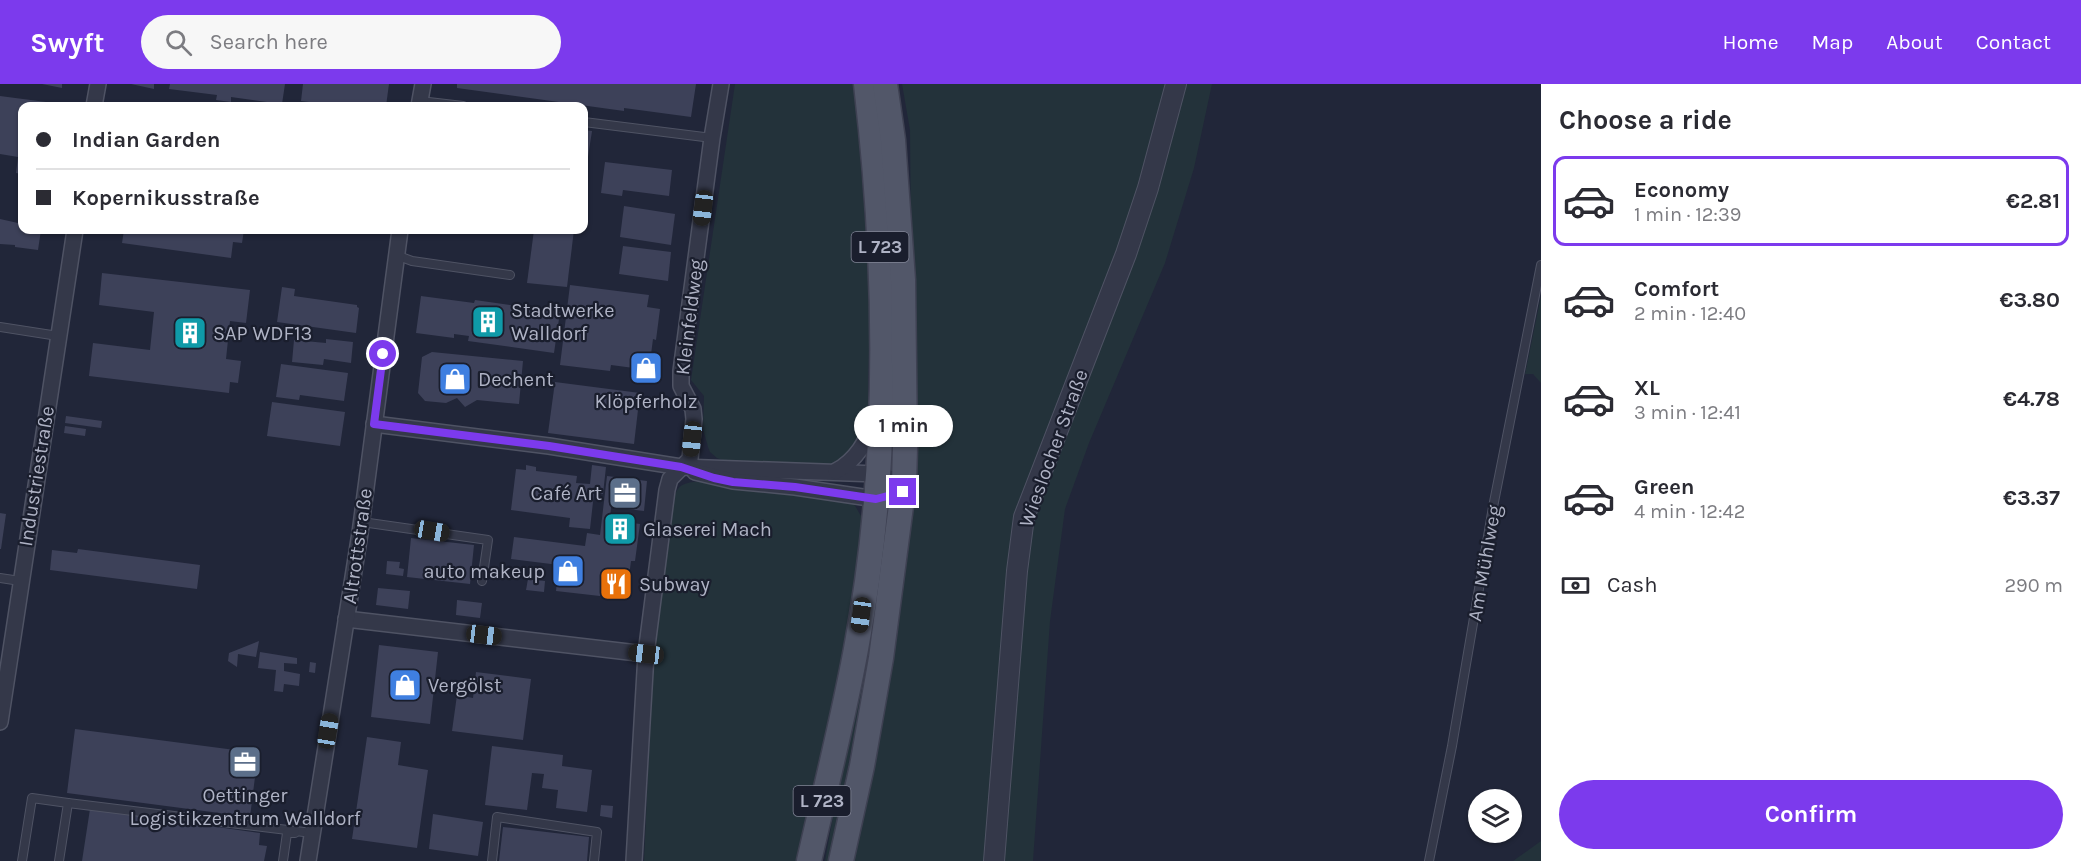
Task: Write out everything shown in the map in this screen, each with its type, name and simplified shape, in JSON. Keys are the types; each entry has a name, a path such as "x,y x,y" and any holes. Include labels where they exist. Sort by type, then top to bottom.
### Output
{"main road":[{"name":"L 723","path":"809,861 856,648 878,474 883,300 875,167 866,84"},
{"name":"L 723","path":"841,861 862,766 882,649 903,488 905,447 903,280 893,140 885,84"}],"street":[{"path":"95,102 98,84"},
{"path":"420,102 423,84"},
{"name":"Kleinfeldweg","path":"634,861 646,654 667,490 670,479 690,459 693,409 681,386 681,371 712,138 722,84"},
{"name":"Wieslocher Straße","path":"994,861 1016,583 1024,518 1126,254 1148,188 1176,84"},
{"name":"Industriestraße","path":"0,722 74,234"},
{"name":"Altrottstraße","path":"308,861 362,522 399,234"},
{"path":"836,471 846,466 858,454 867,441 881,409"},
{"path":"374,424 549,446 681,467 878,474 903,488"},
{"path":"681,467 733,482 785,486 876,499 903,488"},
{"path":"346,619 646,654"}],"lane":[{"path":"588,122 712,138"},
{"path":"396,255 412,261 510,276"},
{"name":"Am Mühlweg","path":"1429,861 1452,746 1493,507 1541,265"},
{"path":"0,327 58,336"},
{"path":"362,522 488,540 482,581"},
{"path":"0,578 20,581"},
{"path":"22,861 32,798 312,833"},
{"path":"59,861 68,803"},
{"path":"492,861 497,817 597,832 594,861"},
{"path":"283,861 287,833 312,833"}],"shaded area":[{"path":"735,84 854,84 868,269 868,412 866,424 855,446 831,466 725,461 710,452 703,429 704,396 691,380"},
{"path":"902,84 1170,84 1123,240 1026,495 988,861 853,861 910,532 913,473 910,130"},
{"path":"1184,84 1212,84 1194,168 1165,263 1089,443 1065,509 1050,621 1033,861 1002,861 1026,555 1041,498 1133,259"},
{"path":"1541,296 1541,383 1533,374 1525,374"},
{"path":"706,481 841,498 854,504 861,516 863,536 856,607 802,861 644,861 653,662 670,510 680,486"},
{"path":"886,520 870,646 858,717 829,861 825,861"},
{"path":"1541,841 1541,861 1513,861"}],"building":[{"path":"42,84 62,84 62,88"},
{"path":"131,84 154,84 154,89"},
{"path":"170,84 285,84 282,102 231,97 231,102 216,100 217,95 169,89"},
{"path":"303,84 389,84 387,102 301,101"},
{"path":"457,84 696,84 691,117 624,108 624,111 588,106 588,102 559,102 457,88"},
{"path":"0,96 46,102 18,102 18,157 0,154"},
{"path":"588,130 592,131 588,157"},
{"path":"605,162 672,170 669,196 623,190 622,196 601,193"},
{"path":"624,206 675,214 671,245 620,237"},
{"path":"0,219 18,223 18,234 40,234 38,250 0,244"},
{"path":"123,234 243,234 242,243 233,242 231,258 122,243"},
{"path":"533,234 574,234 567,287 527,283"},
{"path":"623,246 671,252 668,281 619,274"},
{"name":"SAP WDF13","path":"102,273 250,290 246,323 230,321 226,359 241,361 238,383 230,382 229,393 89,376 93,343 150,350 154,312 99,305"},
{"path":"570,285 649,295 647,307 660,309 649,370 611,365 610,371 560,365"},
{"path":"282,287 295,289 294,296 357,305 359,308 356,333 277,322"},
{"name":"Stadtwerke Walldorf","path":"421,296 474,303 475,300 560,312 554,353 468,341 469,336 454,334 454,338 416,333"},
{"path":"326,339 353,342 351,363 324,359 323,365 292,362 294,340 326,343"},
{"path":"432,352 523,361 519,404 477,400 465,407 457,398 446,403 425,401 418,393 422,357"},
{"path":"281,364 348,373 344,401 300,395 299,400 276,397"},
{"path":"555,382 640,393 634,444 548,433"},
{"path":"272,402 345,412 340,446 267,436"},
{"path":"66,416 102,421 101,428 65,423"},
{"path":"65,426 86,429 85,436 64,433"},
{"path":"526,465 536,467 536,471 577,476 576,483 590,484 592,465 606,467 603,494 594,493 590,529 569,527 570,518 511,510 516,469 526,470"},
{"path":"607,476 647,481 644,511 611,507 610,520 640,524 635,561 631,561 626,599 556,591 559,565 511,559 514,537 585,546 587,533 600,535"},
{"path":"0,513 6,514 1,549 0,549"},
{"path":"411,538 474,545 470,584 407,577"},
{"path":"78,549 200,565 197,589 50,570 52,550 77,553"},
{"path":"387,561 400,562 399,568 404,569 403,576 386,574"},
{"path":"528,579 545,581 544,592 526,590"},
{"path":"378,588 410,591 408,609 376,605"},
{"path":"457,600 482,603 480,618 456,615"},
{"path":"259,641 256,657 238,654 237,667 228,661 229,653"},
{"name":"Vergölst","path":"379,645 438,652 430,724 371,717"},
{"path":"260,652 297,658 297,664 284,663 284,671 300,674 299,686 284,684 283,692 274,691 276,670 258,668"},
{"path":"310,662 316,663 315,673 309,672"},
{"path":"476,672 531,679 523,740 452,731 457,695 473,698"},
{"path":"75,729 258,753 250,817 67,793"},
{"path":"367,737 401,742 398,765 428,770 417,848 352,839"},
{"path":"492,746 563,755 562,766 592,770 587,812 556,808 558,790 542,788 544,774 532,773 527,810 485,805"},
{"path":"601,805 613,806 612,818 600,816"},
{"path":"90,809 260,833 259,845 267,846 264,861 82,861"},
{"path":"433,814 483,822 478,856 429,849"},
{"path":"503,827 589,837 587,861 499,861"}],"place":[{"name":"Stadtwerke Walldorf","path":"488,322"},
{"name":"SAP WDF13","path":"190,333"},
{"name":"Klöpferholz","path":"646,368"},
{"name":"Dechent","path":"455,379"},
{"name":"Café Art","path":"625,493"},
{"name":"Glaserei Mach","path":"620,529"},
{"name":"auto makeup","path":"568,571"},
{"name":"Subway","path":"616,584"},
{"name":"Vergölst","path":"405,685"},
{"name":"Oettinger Logistikzentrum Walldorf","path":"245,762"}],"route":[{"path":"383,354 374,424 549,446 681,467 733,482 757,482 876,499 903,492"}]}
